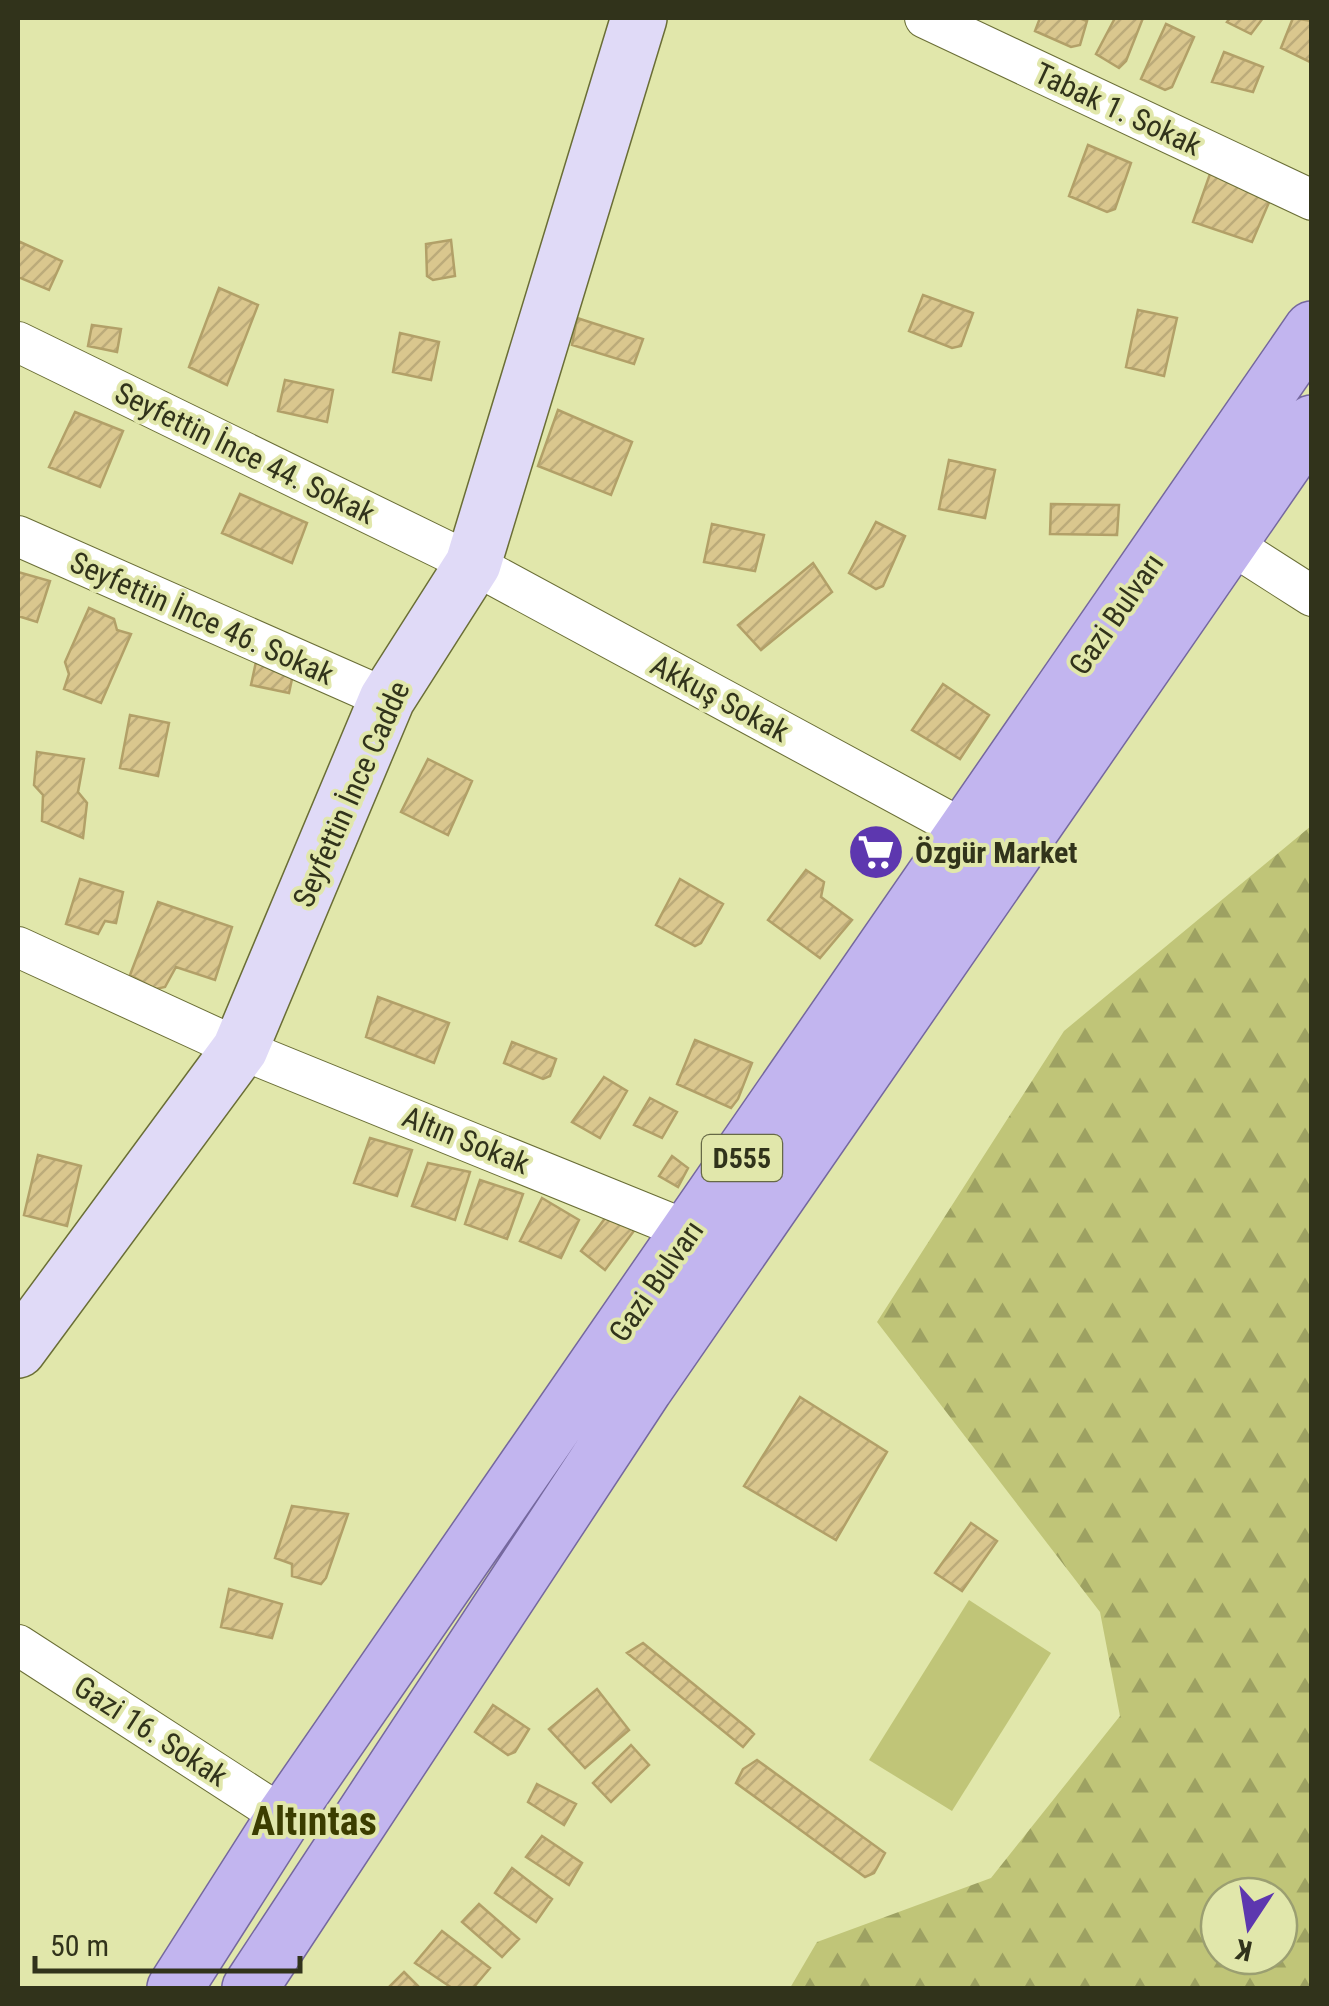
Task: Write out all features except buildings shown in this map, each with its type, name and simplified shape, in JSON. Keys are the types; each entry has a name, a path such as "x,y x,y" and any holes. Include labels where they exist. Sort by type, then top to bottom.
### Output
{"main road":[{"name":"Seyfettin İnce Cadde","path":"18,1350 240,1049 387,699 473,564 640,18"},
{"name":"Gazi Bulvarı","path":"174,1988 284,1817 1312,329"},
{"name":"Gazi Bulvarı","path":"250,1988 645,1388 1312,423"}],"street":[{"name":"Tabak 1. Sokak","path":"925,18 1312,200"},
{"name":"Seyfettin İnce 44. Sokak","path":"18,342 473,564"},
{"name":"Seyfettin İnce 46. Sokak","path":"18,536 387,699"},
{"path":"1228,543 1312,596"},
{"name":"Akkuş Sokak","path":"473,564 966,831"},
{"name":"Altın Sokak","path":"18,946 240,1049 691,1232"},
{"name":"Gazi 16. Sokak","path":"18,1646 284,1817"}],"green space":[{"path":"1311,826 1311,1988 790,1988 817,1942 991,1878 1120,1716 1100,1612 877,1322 1064,1031"},
{"path":"969,1600 1051,1653 952,1811 869,1760"}],"place":[{"name":"Özgür Market","path":"876,852"}],"district":[{"name":"Altıntas","path":"314,1821"}]}
